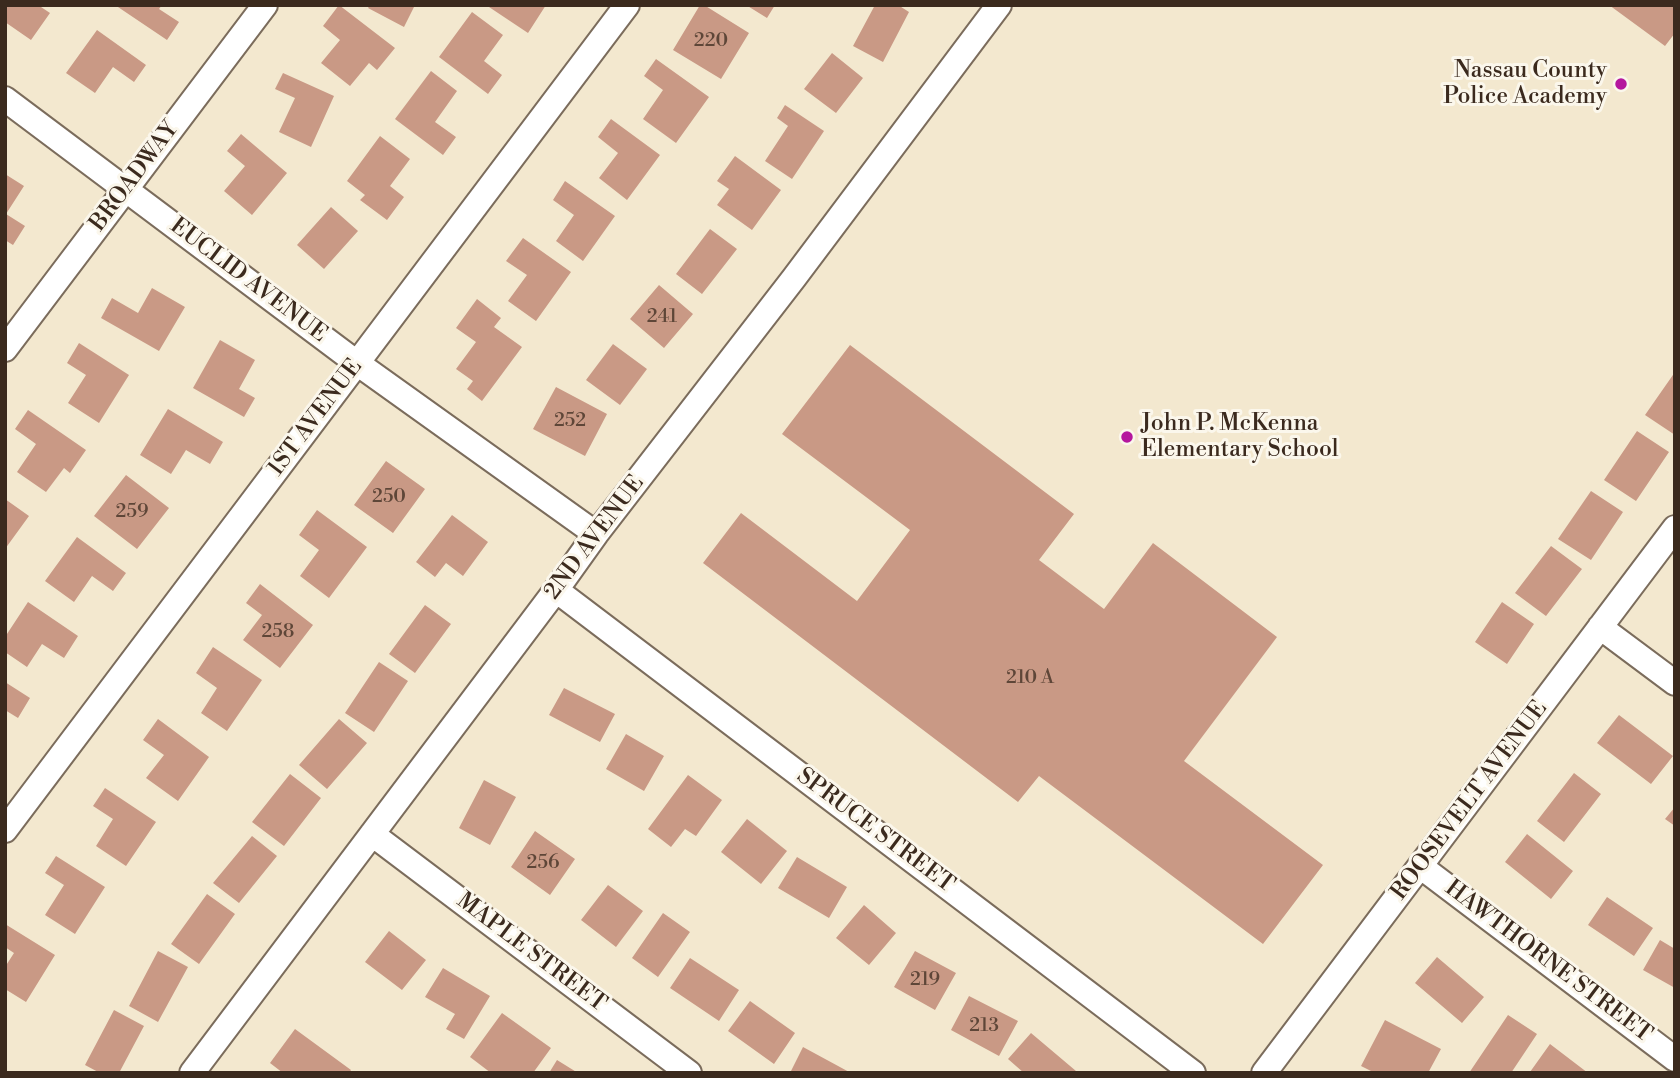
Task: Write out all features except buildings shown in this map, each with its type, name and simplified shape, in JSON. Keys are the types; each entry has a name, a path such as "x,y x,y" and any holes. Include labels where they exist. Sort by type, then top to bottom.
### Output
{"street":[{"name":"BROADWAY","path":"5,349 265,5"},
{"name":"1ST AVENUE","path":"5,830 627,5"},
{"name":"2ND AVENUE","path":"192,1073 596,534 794,278 999,5"},
{"name":"EUCLID AVENUE","path":"5,99 357,363 596,534"},
{"name":"ROOSEVELT AVENUE","path":"1264,1073 1675,528"},
{"name":"SPRUCE STREET","path":"556,590 1194,1073"},
{"path":"1601,627 1675,683"},
{"name":"MAPLE STREET","path":"372,834 689,1073"},
{"name":"HAWTHORNE STREET","path":"1420,866 1675,1059"}],"place":[{"name":"Nassau County Police Academy","path":"1621,84"},
{"name":"John P. McKenna Elementary School","path":"1127,437"}]}
